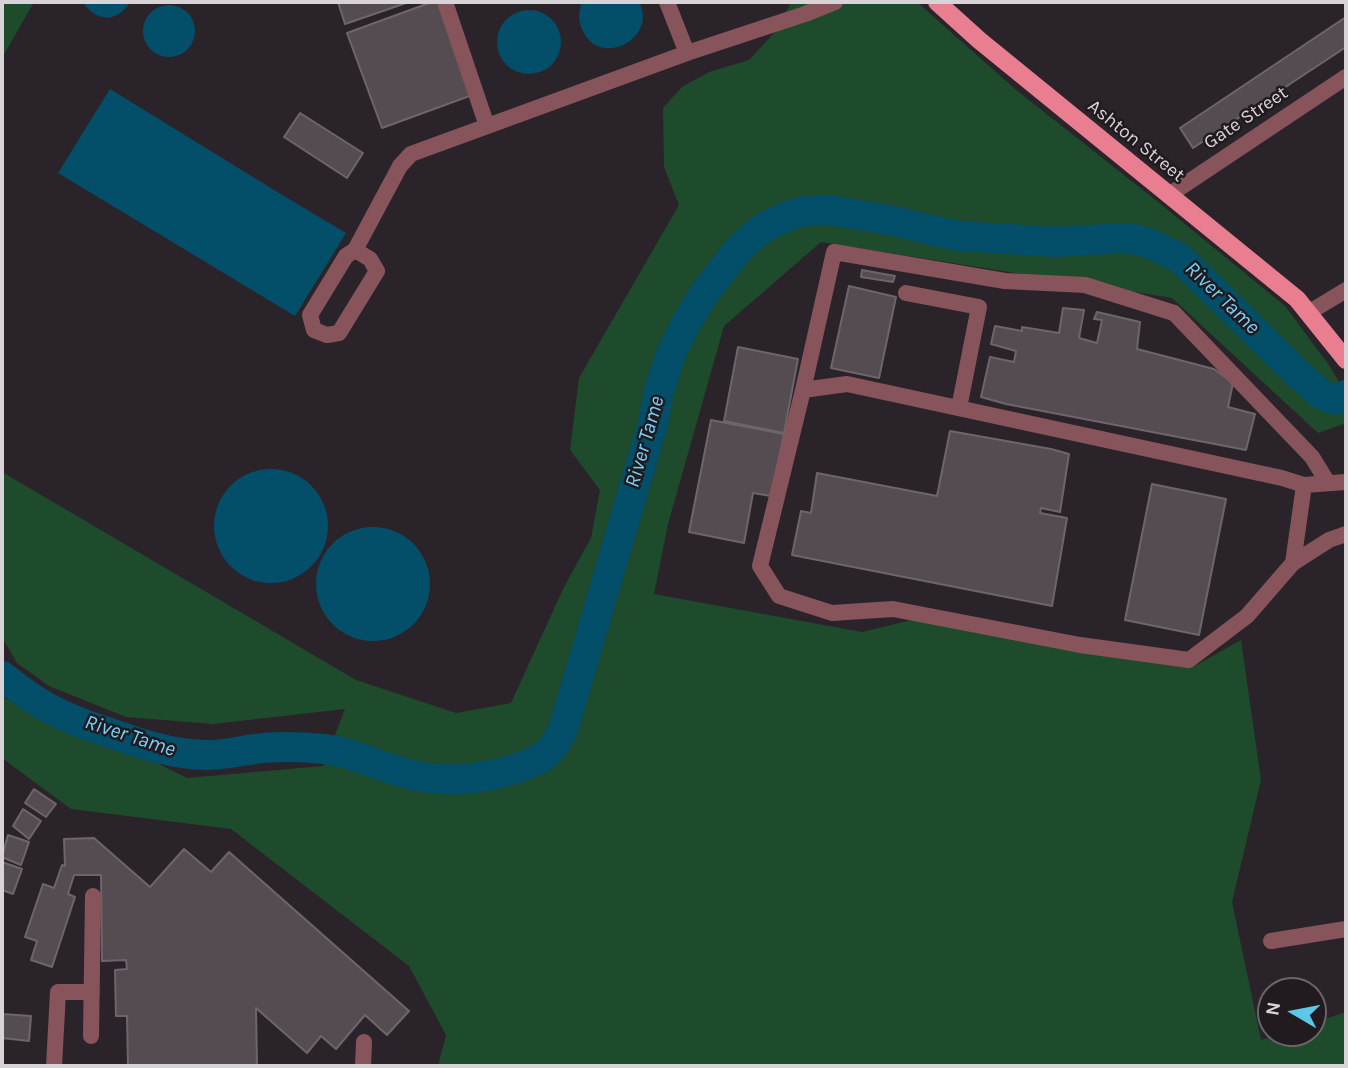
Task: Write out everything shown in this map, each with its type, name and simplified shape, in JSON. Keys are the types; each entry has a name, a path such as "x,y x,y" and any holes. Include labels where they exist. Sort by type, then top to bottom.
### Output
{"main road":[{"name":"Ashton Street","path":"937,2 979,40 1297,299 1346,360"}],"street":[{"path":"445,2 487,126"},
{"path":"667,2 687,53"},
{"path":"355,250 370,259 377,271 339,333 327,335 314,330 310,315 346,256 355,250 400,166 411,154 835,2"},
{"name":"Gate Street","path":"1169,195 1346,77"},
{"path":"1328,483 1312,457 1174,313 1085,285 1005,281 834,252 760,566 779,596 832,613 893,609 1080,645 1189,660 1247,616 1293,563 1329,540 1346,534"},
{"path":"1308,313 1346,290"},
{"path":"906,293 979,307 959,408"},
{"path":"803,390 848,384 1269,475 1304,485 1346,482"},
{"path":"1293,563 1304,485"},
{"path":"91,1036 93,896"},
{"path":"1271,942 1346,929"},
{"path":"54,1066 58,992 92,992"},
{"path":"363,1066 364,1042"}],"green space":[{"path":"2,2 34,2 2,58"},
{"path":"790,2 917,2 1015,89 1285,306 1329,365 1346,394 1346,423 1318,433 1172,298 821,242 724,326 668,524 654,594 862,632 912,620 1193,667 1241,640 1261,780 1232,902 1257,1021 1257,1047 1327,1047 1327,1018 1346,1012 1346,1066 438,1066 446,1035 409,966 231,829 71,809 2,758 2,697 143,756 187,778 323,766 345,709 213,724 126,717 49,686 17,663 2,637 2,472 356,680 456,713 511,703 564,587 591,538 600,490 570,450 579,378 679,205 664,167 663,108 682,87 709,72 749,60 774,33"}],"water":[{"path":"83,2 130,2 119,14 106,17 94,13"},
{"path":"582,2 639,2 643,15 641,27 626,44 603,48 593,43 582,29 579,18"},
{"path":"169,5 188,12 195,31 188,50 169,57 150,50 143,31 150,12"},
{"path":"529,10 547,16 555,24 561,42 555,60 547,68 529,74 511,68 503,60 497,42 503,24 511,16"},
{"path":"110,89 346,233 295,316 58,173"},
{"path":"271,469 293,473 312,485 324,504 328,526 324,548 312,567 293,579 271,583 249,579 230,567 218,548 214,526 218,504 230,485 249,473"},
{"path":"373,527 395,531 414,543 426,562 430,584 426,606 414,625 395,637 373,641 351,637 332,625 320,606 316,584 320,562 332,543 351,531"}],"building":[{"path":"338,2 409,2 345,24"},
{"path":"432,2 441,2 475,94 382,128 347,33"},
{"path":"1346,17 1346,47 1193,148 1180,128"},
{"path":"300,113 363,153 347,178 284,137"},
{"path":"862,270 895,276 893,282 861,277"},
{"path":"849,286 896,297 879,378 831,368"},
{"path":"1063,308 1084,310 1079,338 1097,343 1102,320 1094,319 1097,312 1140,322 1137,349 1214,369 1233,383 1228,407 1255,414 1246,450 981,397 990,357 1014,362 1016,351 991,344 995,326 1059,333"},
{"path":"738,347 798,359 784,433 724,421"},
{"path":"711,420 784,434 771,496 753,493 744,543 689,532"},
{"path":"950,431 1069,454 1060,512 1041,508 1040,513 1067,518 1052,606 792,555 801,511 811,513 817,473 937,496"},
{"path":"1152,484 1226,499 1199,635 1125,620"},
{"path":"34,789 56,804 46,817 25,803"},
{"path":"23,809 41,821 29,839 13,826"},
{"path":"8,835 29,842 21,865 2,857"},
{"path":"94,838 150,887 184,849 211,872 229,852 409,1011 387,1035 365,1015 336,1049 321,1036 307,1053 256,1008 257,1066 128,1066 127,1016 116,1016 115,970 127,969 126,960 102,961 101,875 74,875 68,894 75,897 52,967 31,960 37,941 25,937 43,884 54,888 62,865 65,866 64,839"},
{"path":"2,862 22,869 13,894 2,890"},
{"path":"2,1014 31,1016 29,1041 2,1038"}],"waterway":[{"name":"River Tame","path":"2,676 37,702 70,718 142,744 180,753 213,755 280,747 324,749 434,779 478,778 539,759 553,747 563,730 653,423 659,391 671,354 685,325 705,292 747,241 766,226 805,211 829,210 961,236 1056,242 1121,238 1139,240 1180,258 1321,394 1334,400 1346,395"}]}
